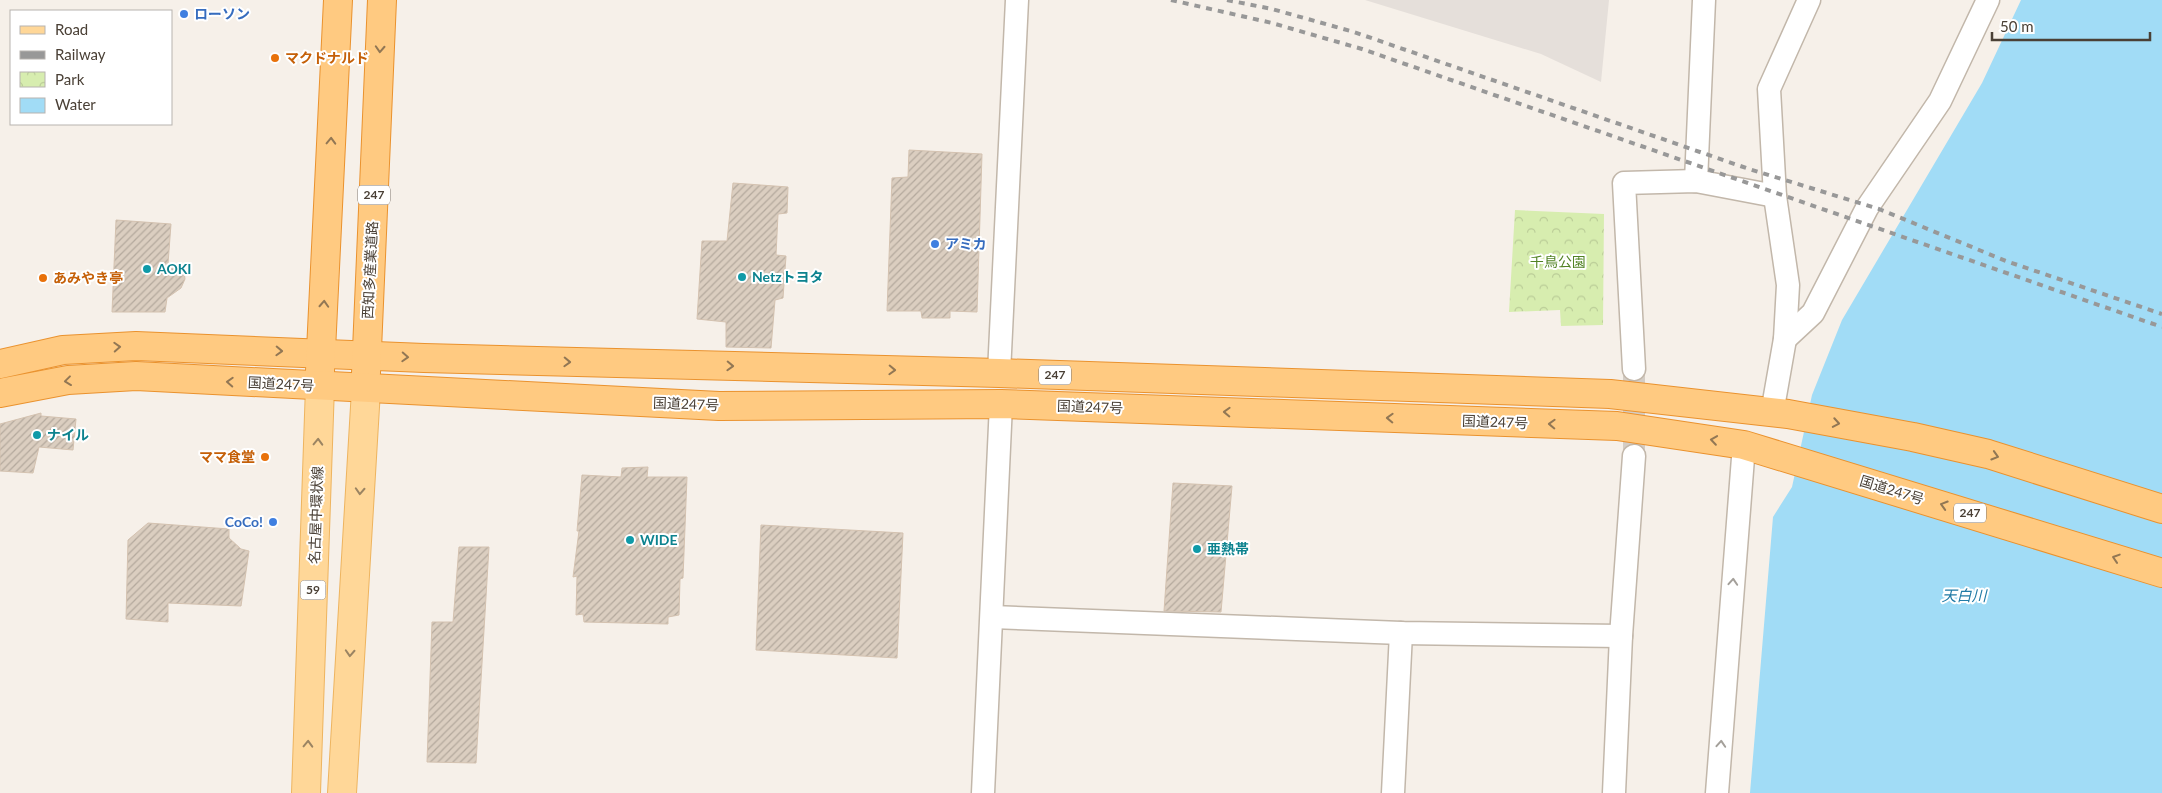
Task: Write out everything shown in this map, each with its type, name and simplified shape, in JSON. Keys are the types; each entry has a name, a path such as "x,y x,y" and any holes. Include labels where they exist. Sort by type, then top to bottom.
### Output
{"highway":[{"path":"320,386 338,0"},
{"name":"西知多産業道路","path":"366,390 382,0"},
{"name":"247","path":"0,364 63,350 136,346 1610,394 1780,414 1913,437 1988,454 2162,509"},
{"name":"国道247号","path":"0,393 68,380 136,376 366,390 719,406 1001,404 1617,426 1744,445 2162,573"}],"main road":[{"name":"名古屋中環状線","path":"306,793 320,386"},
{"path":"342,793 366,390"}],"street":[{"path":"999,373 1017,0"},
{"path":"1696,181 1704,0"},
{"path":"1780,414 1788,286 1775,196 1770,89 1809,0"},
{"path":"1785,339 1813,312 1867,208 1940,101 1988,0"},
{"path":"1634,369 1624,183 1696,181 1775,196"},
{"path":"983,793 1001,404"},
{"path":"1717,793 1744,445"},
{"path":"1614,793 1621,636 1634,456"},
{"path":"992,617 1401,633 1621,636"},
{"path":"1393,793 1401,633"}],"shaded area":[{"path":"1365,0 1609,0 1601,82 1541,54"}],"green space":[{"name":"千鳥公園","path":"1515,210 1604,214 1603,325 1561,326 1560,310 1509,312"}],"water":[{"name":"天白川","path":"2021,0 2162,0 2162,793 1750,793 1773,517 1792,487 1812,395 1842,320 1982,83"}],"building":[{"name":"アミカ","path":"909,150 982,154 977,312 950,311 950,318 922,318 921,311 887,311 892,178 908,177"},
{"name":"Netzトヨタ","path":"733,183 788,187 787,213 778,214 776,255 786,256 783,298 775,300 771,348 726,347 726,322 697,319 702,241 727,241"},
{"name":"AOKI","path":"116,220 171,224 168,264 178,266 184,272 185,279 181,288 167,298 165,312 112,312"},
{"name":"ナイル","path":"41,413 41,416 76,419 73,450 39,447 33,473 0,471 0,424"},
{"name":"WIDE","path":"648,467 647,477 687,477 683,578 680,579 679,615 668,617 668,624 584,622 583,614 576,615 577,576 573,577 579,531 577,531 582,475 621,477 622,468"},
{"name":"亜熱帯","path":"1173,483 1232,486 1221,612 1164,611"},
{"path":"148,523 229,529 229,538 241,549 249,551 241,606 168,603 168,622 126,619 128,540"},
{"path":"761,525 903,533 897,658 756,650"},
{"path":"459,547 489,547 476,763 427,762 432,622 453,622"}],"tunnel":[{"path":"1634,369 1634,456"}],"railway":[{"path":"1171,0 1272,23 1362,49 2162,327"},
{"path":"1227,0 1272,9 1354,32 1749,169 1879,209 2006,261 2162,314"}],"place":[{"name":"ローソン","path":"184,14"},
{"name":"マクドナルド","path":"275,58"},
{"name":"アミカ","path":"935,244"},
{"name":"AOKI","path":"147,269"},
{"name":"Netzトヨタ","path":"742,277"},
{"name":"あみやき亭","path":"43,278"},
{"name":"ナイル","path":"37,435"},
{"name":"ママ食堂","path":"265,457"},
{"name":"CoCo!","path":"273,522"},
{"name":"WIDE","path":"630,540"},
{"name":"亜熱帯","path":"1197,549"}]}
